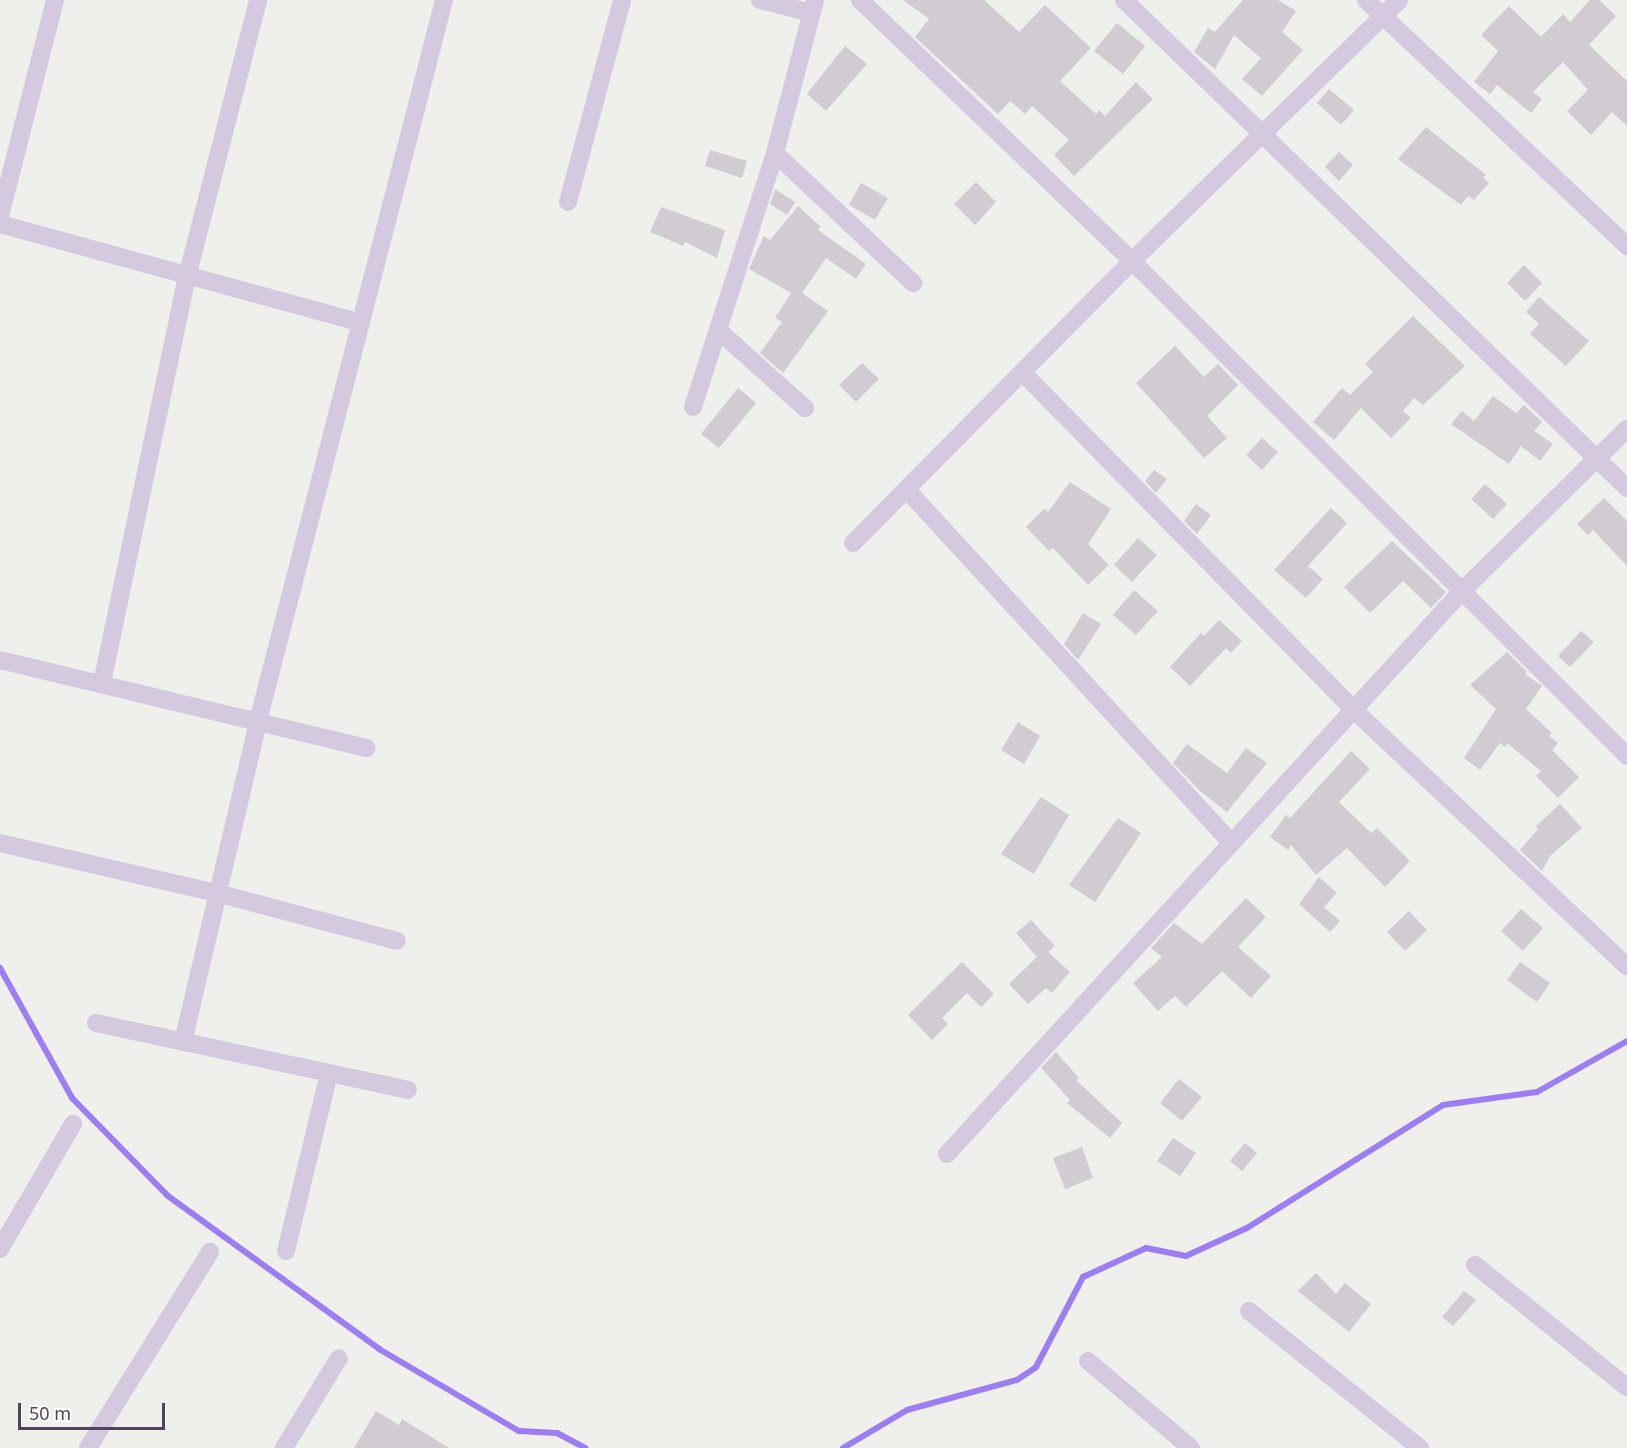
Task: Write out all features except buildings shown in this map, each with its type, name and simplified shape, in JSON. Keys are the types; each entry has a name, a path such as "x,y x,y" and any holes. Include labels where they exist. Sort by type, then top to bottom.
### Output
{"street":[{"path":"0,216 55,0"},
{"path":"102,683 187,277 258,0"},
{"path":"183,1042 258,721 444,0"},
{"path":"568,202 622,0"},
{"path":"693,406 775,153 813,7 760,0"},
{"path":"860,0 1132,261 1627,756"},
{"path":"1124,0 1265,133 1627,488"},
{"path":"1366,0 1627,246"},
{"path":"853,543 1132,261 1399,0"},
{"path":"775,153 913,283"},
{"path":"0,224 360,323"},
{"path":"718,330 806,408"},
{"path":"1023,373 1355,711 1627,966"},
{"path":"947,1154 1231,842 1355,711 1463,590 1627,429"},
{"path":"907,489 1231,842"},
{"path":"0,660 367,748"},
{"path":"0,843 217,893 397,941"},
{"path":"96,1023 408,1090"},
{"path":"286,1251 329,1073"},
{"path":"0,1249 73,1124"},
{"path":"88,1448 210,1252"},
{"path":"1475,1265 1627,1388"},
{"path":"1249,1311 1420,1448"},
{"path":"284,1448 339,1358"},
{"path":"1088,1361 1191,1448"}],"waterway":[{"path":"0,968 72,1098 168,1196 379,1349 519,1431 557,1433 585,1448"},
{"path":"843,1448 907,1410 1017,1380 1036,1367 1083,1277 1146,1248 1186,1256 1247,1228 1443,1105 1537,1092 1627,1041"}]}
